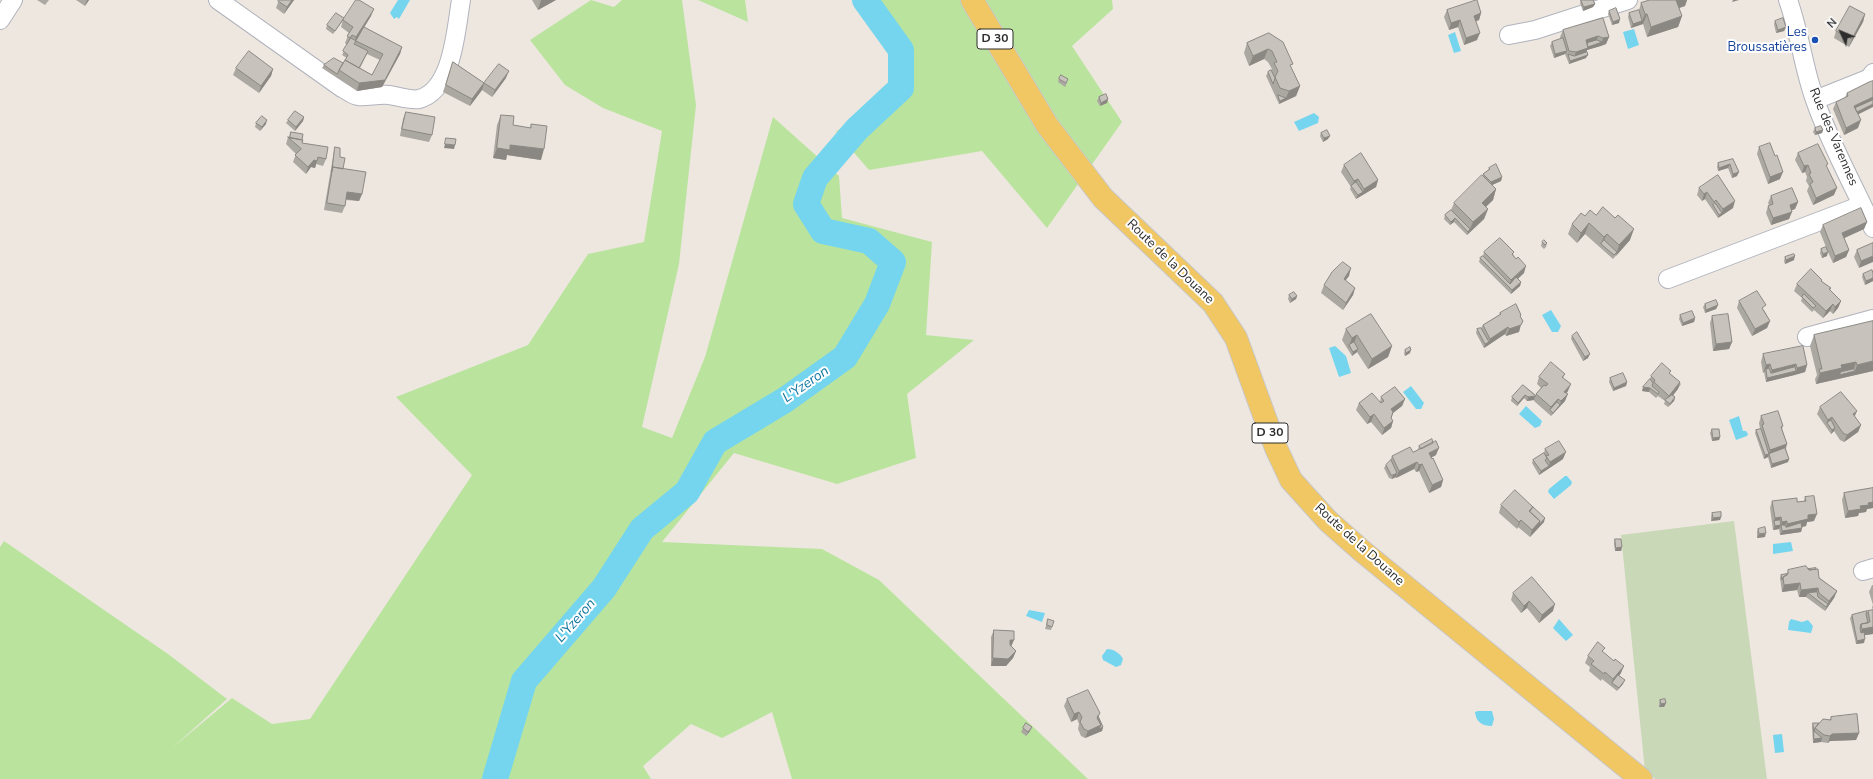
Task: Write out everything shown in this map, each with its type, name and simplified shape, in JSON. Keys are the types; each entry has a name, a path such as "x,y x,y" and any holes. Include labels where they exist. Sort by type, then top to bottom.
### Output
{"main road":[{"name":"Route de la Douane","path":"972,0 1047,125 1104,198 1213,302 1236,338 1276,448 1292,480 1328,521 1362,551 1640,779"}],"street":[{"path":"0,20 13,0"},
{"path":"218,0 342,88 357,96 377,94 418,100 430,94 440,84 446,73 455,38 461,0"},
{"path":"1509,35 1535,30 1628,0"},
{"name":"Rue des Varennes","path":"1788,0 1795,20 1804,64 1815,100 1873,228"},
{"name":"Rue des Varennes","path":"1795,20 1798,0"},
{"path":"1815,100 1872,76"},
{"path":"1668,279 1862,205"},
{"path":"1807,337 1873,319"}],"green space":[{"path":"591,0 614,7 622,0 682,0 696,105 679,264 642,427 672,438 705,357 773,117 839,176 842,218 932,242 926,335 974,340 907,394 916,458 837,484 734,453 662,542 822,549 879,580 1088,779 792,779 772,712 722,738 691,724 643,766 651,779 0,779 0,547 4,541 168,654 227,699 172,748 232,698 272,724 310,719 472,475 396,397 528,345 588,254 644,242 662,131 603,108 565,85 530,40"},
{"path":"698,0 745,0 748,22"},
{"path":"856,0 1112,0 1113,9 1072,46 1122,122 1047,228 982,151 869,170 836,132 894,85 894,53"},
{"path":"1734,521 1767,779 1655,779 1645,771 1621,535"}],"water":[{"path":"398,0 410,0 399,19 397,17 394,19 390,13"},
{"path":"1634,29 1639,45 1628,49 1623,32"},
{"path":"1455,32 1461,51 1454,53 1448,35"},
{"path":"1314,113 1319,117 1318,123 1299,131 1294,122"},
{"path":"1551,310 1561,326 1558,332 1552,332 1542,315"},
{"path":"1335,346 1346,356 1351,373 1339,377 1329,348"},
{"path":"1411,386 1424,403 1421,409 1416,409 1403,392"},
{"path":"1526,406 1542,421 1540,426 1535,428 1519,414"},
{"path":"1739,416 1743,431 1746,431 1748,434 1747,436 1736,440 1729,420"},
{"path":"1567,476 1572,482 1571,485 1554,499 1548,492 1549,489"},
{"path":"1791,542 1793,551 1773,554 1773,544"},
{"path":"1029,610 1045,613 1042,622 1026,616"},
{"path":"1559,619 1573,635 1566,641 1553,628"},
{"path":"1791,619 1802,622 1808,620 1813,626 1811,633 1788,630"},
{"path":"1107,649 1115,651 1121,655 1123,659 1121,665 1116,667 1103,660 1102,656"},
{"path":"1492,711 1494,719 1492,726 1482,724 1478,721 1475,712"},
{"path":"1782,734 1784,752 1775,753 1773,735"}],"building":[{"path":"292,0 287,7 278,1"},
{"path":"356,0 359,0 374,9 356,37 352,35 350,38 347,36 353,27 343,20"},
{"path":"1477,0 1481,13 1474,16 1480,33 1466,38 1460,20 1451,23 1447,10"},
{"path":"1581,0 1593,0 1595,4 1584,7"},
{"path":"1650,0 1676,0 1682,16 1651,27 1647,14 1645,14 1641,3"},
{"path":"1850,6 1865,14 1852,39 1836,31"},
{"path":"1616,8 1620,19 1613,22 1609,11"},
{"path":"1639,10 1642,21 1633,24 1629,13"},
{"path":"336,13 344,18 335,31 327,25"},
{"path":"1603,18 1609,37 1603,38 1598,36 1586,40 1588,48 1576,52 1569,51 1563,30"},
{"path":"1783,18 1786,27 1778,30 1775,21"},
{"path":"364,27 402,47 385,80 359,83 339,70 345,60 372,75 383,54 356,41"},
{"path":"1269,33 1283,42 1293,64 1290,65 1300,86 1289,91 1280,88 1275,77 1278,71 1274,63 1277,62 1272,51 1268,49 1253,56 1247,43"},
{"path":"351,38 356,41 354,44 368,51 359,68 345,60 348,55 343,51"},
{"path":"1563,38 1567,51 1555,54 1552,42"},
{"path":"1597,40 1602,42 1588,47 1587,43"},
{"path":"249,51 273,69 261,86 236,68"},
{"path":"1587,52 1588,55 1570,61 1568,54 1574,56"},
{"path":"334,58 343,63 337,74 324,65"},
{"path":"453,62 484,83 472,99 446,85"},
{"path":"499,64 509,71 495,90 484,83"},
{"path":"1271,70 1275,78 1273,84 1268,72"},
{"path":"1061,75 1068,79 1066,83 1059,79"},
{"path":"1873,81 1873,97 1854,106 1861,120 1846,128 1836,102 1848,96 1847,93"},
{"path":"1106,94 1108,99 1101,103 1099,97"},
{"path":"1278,95 1286,98 1280,101"},
{"path":"1873,100 1873,104 1857,112 1855,108"},
{"path":"295,111 304,117 296,127 288,120"},
{"path":"406,112 435,117 432,135 402,129"},
{"path":"501,115 514,116 513,125 531,128 531,124 547,126 544,149 510,145 510,150 497,148"},
{"path":"262,116 267,120 262,127 256,123"},
{"path":"1821,126 1823,130 1816,132 1815,128"},
{"path":"1327,130 1330,136 1324,138 1321,133"},
{"path":"291,132 303,134 302,140 290,138"},
{"path":"288,137 303,140 302,143 328,147 326,159 318,157 317,161 314,160 308,167 295,155 301,149"},
{"path":"446,138 456,139 455,145 445,144"},
{"path":"1770,143 1775,156 1777,155 1783,172 1770,177 1759,147"},
{"path":"1818,144 1828,164 1826,165 1837,188 1816,198 1810,184 1813,182 1809,174 1811,173 1808,165 1804,166 1798,153"},
{"path":"335,147 340,148 340,157 345,158 343,169 333,167 332,171"},
{"path":"1361,153 1378,180 1364,189 1358,179 1354,181 1344,165"},
{"path":"1733,159 1739,172 1733,174 1730,164 1719,168 1718,163"},
{"path":"1496,164 1502,177 1491,182 1483,174"},
{"path":"333,167 366,172 362,194 347,192 345,206 327,203"},
{"path":"1482,175 1496,189 1482,203 1488,209 1473,222 1454,203"},
{"path":"1718,175 1735,201 1723,209 1716,200 1714,202 1707,192 1704,194 1699,188"},
{"path":"1356,182 1363,192 1358,195 1351,186"},
{"path":"1792,188 1798,202 1790,205 1792,212 1773,218 1768,206 1773,204 1771,196"},
{"path":"1715,203 1722,213 1719,215 1713,205"},
{"path":"1603,207 1615,218 1618,215 1634,229 1619,245 1607,234 1604,237 1589,223 1581,233 1572,224 1581,213 1585,216 1590,210 1596,215"},
{"path":"1861,208 1867,222 1842,233 1849,250 1835,256 1823,225"},
{"path":"1451,210 1470,229 1468,232 1455,218 1451,222 1445,215"},
{"path":"1500,238 1514,252 1512,254 1516,259 1518,257 1526,266 1511,280 1484,252"},
{"path":"1544,240 1547,243 1545,245 1542,242"},
{"path":"1604,240 1617,252 1614,255 1601,244"},
{"path":"1873,243 1873,256 1861,261 1857,250"},
{"path":"1826,247 1828,252 1823,254 1821,249"},
{"path":"1794,254 1795,256 1786,260 1785,257"},
{"path":"1483,256 1510,284 1516,277 1521,282 1512,290 1480,258"},
{"path":"1343,262 1351,268 1344,279 1355,288 1346,303 1324,285 1332,272"},
{"path":"1811,269 1822,280 1821,281 1831,288 1829,289 1841,301 1835,307 1833,304 1826,311 1797,284"},
{"path":"1872,270 1873,278 1866,281 1863,274"},
{"path":"1757,291 1766,305 1762,308 1770,321 1755,329 1739,301"},
{"path":"1294,292 1297,296 1292,299 1289,295"},
{"path":"1804,294 1816,306 1813,308 1802,297"},
{"path":"1716,300 1718,305 1706,310 1705,304"},
{"path":"1516,304 1523,321 1521,325 1509,329 1508,327 1490,339 1483,325"},
{"path":"1692,311 1695,318 1683,323 1680,315"},
{"path":"1371,314 1392,346 1372,359 1357,335 1352,338 1346,329"},
{"path":"1728,314 1732,342 1716,344 1712,316"},
{"path":"1873,321 1873,361 1857,365 1856,362 1841,365 1842,368 1820,373 1819,369 1822,369 1814,335"},
{"path":"1481,328 1489,342 1485,344 1477,329"},
{"path":"1577,332 1590,354 1585,357 1572,336"},
{"path":"1354,342 1358,349 1353,352 1349,345"},
{"path":"1803,346 1807,365 1797,368 1796,364 1772,370 1770,364 1766,365 1763,354"},
{"path":"1410,347 1411,350 1406,353 1405,350"},
{"path":"1551,362 1565,374 1562,377 1571,384 1564,392 1568,394 1561,401 1558,399 1551,407 1536,394 1544,385 1546,386 1548,384 1539,377"},
{"path":"1662,363 1671,371 1669,373 1680,382 1669,396 1654,382 1655,380 1651,376"},
{"path":"1795,367 1796,371 1767,378 1766,369 1769,368 1771,373"},
{"path":"1854,369 1855,371 1839,375 1841,372"},
{"path":"1623,373 1627,382 1614,388 1610,378"},
{"path":"1650,379 1653,383 1652,386 1659,392 1658,394 1650,388 1643,387"},
{"path":"1523,385 1536,396 1528,397 1525,395 1518,403 1512,397"},
{"path":"1395,387 1405,399 1391,409 1393,412 1391,418 1393,421 1384,428 1374,414 1370,417 1359,403 1372,393 1381,403 1384,401 1381,397"},
{"path":"1841,392 1857,411 1853,414 1861,425 1847,435 1843,433 1832,417 1828,420 1820,407"},
{"path":"1672,395 1675,397 1670,404 1665,400"},
{"path":"1557,402 1560,405 1553,413 1550,410"},
{"path":"1778,411 1783,426 1781,427 1787,444 1770,450 1762,425 1764,424 1761,416"},
{"path":"1831,420 1835,428 1832,430 1827,423"},
{"path":"1712,429 1719,429 1720,437 1713,438"},
{"path":"1761,429 1769,454 1765,455 1756,430"},
{"path":"1432,439 1433,443 1421,449 1419,446"},
{"path":"1436,441 1439,448 1429,453 1432,459 1433,458 1443,480 1432,485 1422,464 1419,465 1417,462 1399,471 1392,456 1410,447 1413,452"},
{"path":"1559,441 1566,452 1550,462 1546,456 1549,455 1545,449"},
{"path":"1785,448 1789,459 1772,464 1769,454"},
{"path":"1544,453 1547,458 1545,460 1549,466 1541,471 1533,460"},
{"path":"1391,460 1397,473 1393,475 1391,475 1386,465"},
{"path":"1873,488 1873,502 1868,503 1869,505 1860,506 1861,509 1848,511 1844,493"},
{"path":"1515,490 1533,507 1529,511 1540,521 1532,530 1521,520 1519,522 1501,505"},
{"path":"1814,496 1817,514 1808,515 1808,519 1787,524 1787,521 1782,522 1781,517 1775,518 1772,501 1797,498 1797,502 1806,501 1805,497"},
{"path":"1533,507 1545,518 1539,525 1540,521 1530,512"},
{"path":"1721,512 1721,517 1713,518 1712,513"},
{"path":"1780,520 1781,525 1775,526 1774,521"},
{"path":"1801,523 1802,528 1782,531 1781,525 1785,525 1786,527"},
{"path":"1765,527 1766,533 1759,534 1758,529"},
{"path":"1615,539 1621,539 1622,547 1616,548"},
{"path":"1806,566 1809,570 1818,569 1819,578 1837,591 1829,601 1819,593 1818,588 1801,590 1800,583 1784,585 1783,577 1788,574 1788,570"},
{"path":"1787,574 1783,577 1782,580 1781,575"},
{"path":"1532,577 1555,604 1542,615 1529,601 1524,606 1513,593"},
{"path":"1817,592 1818,597 1828,604 1826,607 1808,593"},
{"path":"1873,610 1873,627 1862,629 1861,624 1870,622 1868,611"},
{"path":"1867,611 1866,614 1868,623 1861,624 1860,628 1861,633 1864,632 1865,639 1857,641 1852,615"},
{"path":"1048,619 1054,621 1052,627 1047,625"},
{"path":"994,630 1014,631 1014,640 1010,640 1010,645 1016,651 1008,659 993,658"},
{"path":"1598,642 1605,648 1602,651 1614,661 1615,659 1624,666 1613,679 1605,672 1604,674 1591,664 1594,661 1588,656"},
{"path":"1618,675 1625,680 1619,688 1612,683"},
{"path":"1088,690 1100,713 1097,718 1101,725 1088,731 1084,729 1080,722 1082,717 1079,712 1074,714 1067,699"},
{"path":"1665,699 1666,703 1661,704 1660,700"},
{"path":"1857,714 1859,733 1832,734 1830,736 1824,735 1815,728 1823,719 1831,720 1831,717"},
{"path":"1098,716 1103,727 1099,729 1101,725"},
{"path":"1026,723 1032,727 1028,732 1023,728"},
{"path":"1813,723 1819,723 1814,731"},
{"path":"1814,731 1822,738 1814,739"}],"waterway":[{"name":"L'Yzeron","path":"495,779 524,681 604,588 642,529 687,492 715,442 785,400 845,357 877,304 893,262 869,241 823,231 806,204 815,178 857,129 901,88 901,50 865,0"}],"place":[{"name":"Les Broussatières","path":"1815,40"}]}
